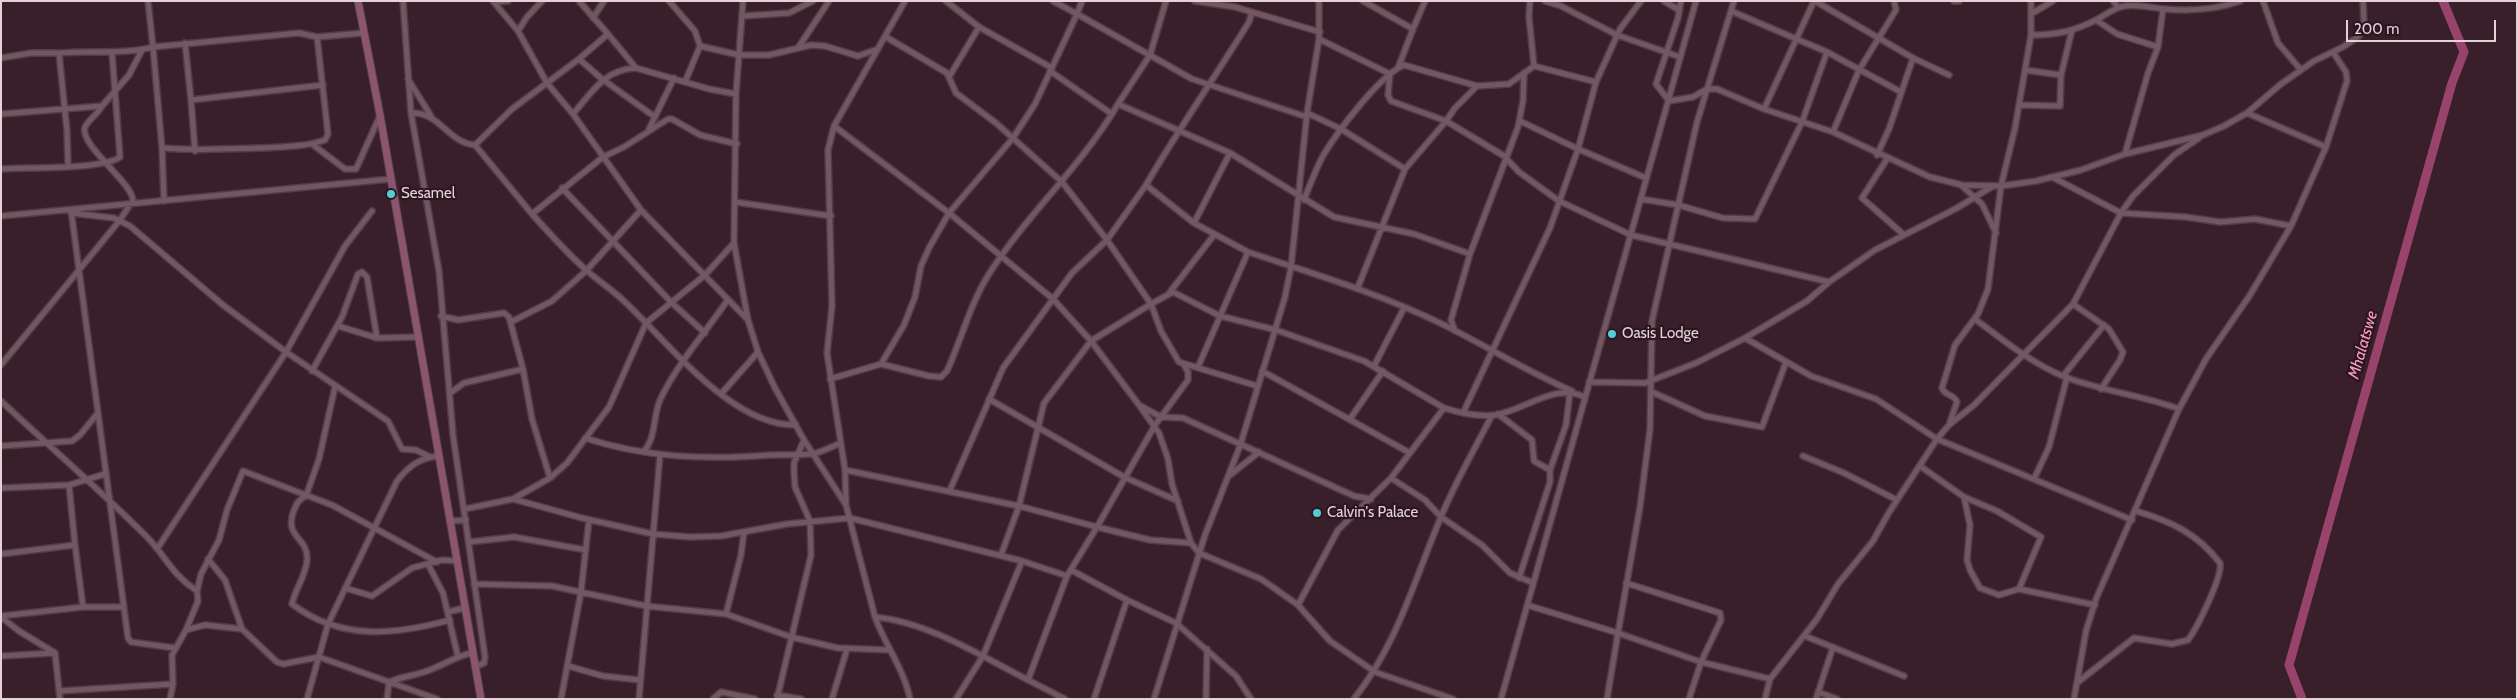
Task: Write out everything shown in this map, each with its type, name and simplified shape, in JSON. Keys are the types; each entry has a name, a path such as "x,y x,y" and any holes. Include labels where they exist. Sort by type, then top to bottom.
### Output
{"street":[{"path":"148,1 162,148 164,201"},
{"path":"358,1 391,179 434,456 450,521 481,699"},
{"path":"403,1 411,113 438,271 453,435 486,657 484,663 475,667"},
{"path":"493,2 508,1"},
{"path":"518,31 527,17 542,1"},
{"path":"578,1 636,68"},
{"path":"593,18 604,1"},
{"path":"669,1 695,32 700,46 685,82"},
{"path":"743,1 736,94 737,144 734,243 748,320 758,352 796,425 846,505 875,616 890,650 902,670 910,699"},
{"path":"742,16 789,13 813,1"},
{"path":"798,48 829,1"},
{"path":"846,505 846,470 830,379 828,354 832,306 828,150 834,126 905,1"},
{"path":"946,1 979,27 1051,69 1112,114"},
{"path":"1053,1 1210,86 1307,115 1341,129 1405,170"},
{"path":"881,364 894,345 911,306 924,259 949,213 1014,138 1035,104 1082,1"},
{"path":"830,379 881,364 929,376 941,377 950,364 976,297 1002,255 1062,182 1112,114 1150,55 1166,1"},
{"path":"1196,1 1252,12 1320,32"},
{"path":"1154,699 1176,622 1240,446 1257,386 1276,330 1291,267 1301,198 1307,115 1320,39 1319,1"},
{"path":"1362,1 1413,29"},
{"path":"1398,68 1425,1"},
{"path":"1530,1 1529,17 1534,66"},
{"path":"1545,1 1566,8 1617,36 1680,57"},
{"path":"1463,413 1546,238 1578,149 1596,82 1617,36 1641,1"},
{"path":"1664,1 1679,10"},
{"path":"1669,100 1656,84 1681,1"},
{"path":"1501,699 1696,1"},
{"path":"1607,699 1640,507 1652,392 1652,321 1697,122 1734,1"},
{"path":"1764,109 1815,1 1913,58 1949,75"},
{"path":"1833,132 1859,70 1896,10 1894,1"},
{"path":"1954,1 1960,1"},
{"path":"1949,425 1957,402 1954,397 1945,393 1942,388 1955,345 1975,319 1988,289 2001,186 2019,105 2031,35 2031,1"},
{"path":"2031,14 2053,1"},
{"path":"2114,1 2118,7"},
{"path":"2031,35 2058,35 2096,20 2118,7 2199,9 2228,5 2240,1"},
{"path":"2262,1 2278,43 2301,70"},
{"path":"1766,699 1770,679 1805,636 1838,584 1873,541 1937,439 1949,425 1974,405 2073,304 2121,213 2133,196 2174,155 2203,136 2247,113 2301,70 2351,42 2362,30 2363,1"},
{"path":"493,2 518,31 547,83 573,114 641,210 748,320"},
{"path":"2125,154 2148,73 2158,47 2163,9"},
{"path":"1731,11 1827,52 1901,92"},
{"path":"950,490 1003,368 1072,273 1107,240 1146,185 1177,131 1210,86 1249,22 1252,12"},
{"path":"2096,20 2117,34 2158,47"},
{"path":"949,77 979,27"},
{"path":"2019,105 2060,106 2061,75 2072,30"},
{"path":"1,58 31,53 91,50 112,53 185,43 299,33 317,37 364,33"},
{"path":"475,145 512,109 579,59 608,34"},
{"path":"886,36 947,73 956,93 1014,138 1062,182 1107,240 1151,304 1174,358 1184,365 1188,372 1188,380 1155,425 1097,527 1070,570 1028,680"},
{"path":"162,148 195,151 312,144 325,140 328,134 317,37"},
{"path":"1320,39 1390,74"},
{"path":"185,43 195,151"},
{"path":"700,46 739,55 769,55 811,45 826,46 858,56 879,49"},
{"path":"1,365 131,204 133,196 129,189 104,162 90,142 85,130 114,90 129,75 142,50"},
{"path":"59,52 68,166"},
{"path":"1642,199 1678,205 1723,218 1754,219 1802,122 1827,52"},
{"path":"2074,699 2086,631 2095,605 2179,409 2206,359 2250,295 2291,226 2326,147 2346,81 2346,72 2332,52"},
{"path":"1,169 68,166 118,159 121,154 112,53"},
{"path":"1878,154 1913,58"},
{"path":"579,59 602,79 655,117"},
{"path":"1301,198 1324,155 1341,129 1390,74 1398,68 1408,66 1477,86 1509,84 1534,66 1596,82"},
{"path":"573,114 602,79 619,70 636,68 736,94"},
{"path":"2025,70 2061,75"},
{"path":"1456,331 1451,320 1470,254 1520,121 1524,72"},
{"path":"1390,74 1388,95 1391,101 1446,121 1507,159 1518,172 1559,201 1631,235 1830,282"},
{"path":"407,78 433,118 450,134 475,145 556,242 586,271 610,288 683,361 721,394 766,421 775,424 796,425"},
{"path":"648,131 674,78"},
{"path":"191,100 323,86"},
{"path":"1358,287 1405,170 1455,108 1477,86"},
{"path":"1669,100 1693,97 1707,89 1724,91 1764,109 1833,132 1887,159 1930,177 1962,185 2001,186 2052,177 2125,154 2203,136"},
{"path":"1118,104 1230,154 1334,217 1414,234 1470,254"},
{"path":"1,114 102,106"},
{"path":"411,113 423,113 433,118"},
{"path":"2247,113 2326,147"},
{"path":"312,144 345,169 356,169 380,115"},
{"path":"532,214 603,157 624,147 670,118 700,135 737,144"},
{"path":"1520,121 1578,149 1646,178"},
{"path":"834,126 1002,255 1053,299 1091,341 1155,425 1164,444 1172,484 1191,542 1200,553 1261,579 1298,605 1324,636 1375,672 1453,699"},
{"path":"1194,223 1230,154"},
{"path":"1887,159 1862,198 1904,235"},
{"path":"2052,177 2121,213 2186,217 2220,222 2255,219 2291,226"},
{"path":"1,216 71,212 131,204 391,179"},
{"path":"1146,185 1194,223 1248,252 1358,287 1456,331 1533,374 1584,397"},
{"path":"1962,185 1976,196 1989,216 1996,234"},
{"path":"1589,382 1640,384 1696,363 1745,338 1807,301 1874,250 1993,186"},
{"path":"562,188 672,303 705,333"},
{"path":"735,202 831,216"},
{"path":"511,322 552,301 586,271 641,210"},
{"path":"157,548 286,352 345,246 372,211"},
{"path":"71,212 120,220 223,304 286,352 335,387 388,421 402,449 416,450 434,456"},
{"path":"71,212 128,641 175,648"},
{"path":"1001,554 1019,506 1036,426 1044,403 1091,341 1170,292 1214,235"},
{"path":"465,509 513,499 550,478 567,464 609,407 646,324 705,275 734,243"},
{"path":"1198,367 1248,252"},
{"path":"312,371 338,326 358,274 362,272 367,277 377,338"},
{"path":"1170,292 1220,316 1276,330 1374,366 1444,408 1463,413 1495,415 1558,394 1573,392"},
{"path":"644,451 650,443 653,420 660,400 683,361 728,301"},
{"path":"2073,304 2104,325 2114,335 2123,356 2102,389"},
{"path":"1374,366 1404,308"},
{"path":"441,316 456,320 504,313 511,322 523,369 532,419 550,478"},
{"path":"1975,319 2023,355 2065,377 2102,389 2150,398 2179,409"},
{"path":"2034,478 2049,447 2065,377 2104,325"},
{"path":"338,326 377,338 417,337"},
{"path":"1745,338 1811,376 1876,398 1937,439 2132,520"},
{"path":"721,394 758,352"},
{"path":"1652,392 1705,416 1762,428 1786,362"},
{"path":"1184,365 1198,367 1257,386"},
{"path":"450,393 464,383 523,369"},
{"path":"1350,419 1382,371"},
{"path":"1262,372 1410,453"},
{"path":"335,387 319,459 306,496 299,500 290,522 290,527 307,553 308,558 305,574 292,604 328,624 371,634 418,628 450,620"},
{"path":"1519,578 1550,482 1550,470 1566,425 1573,392"},
{"path":"989,399 1124,477 1179,501"},
{"path":"1,401 88,480 157,548 172,572 197,591"},
{"path":"1140,405 1161,417 1183,418 1240,446 1258,452 1354,496 1371,499"},
{"path":"1298,605 1338,530 1391,478 1444,408"},
{"path":"1,446 67,442 76,438 97,414"},
{"path":"1495,415 1532,440 1534,461 1550,470"},
{"path":"1354,699 1375,672 1407,609 1441,517 1495,415"},
{"path":"585,438 619,449 644,451 660,455 726,459 798,453 815,454 841,443"},
{"path":"801,699 777,697 811,554 810,521 795,486 794,463 804,440"},
{"path":"1228,476 1258,452"},
{"path":"639,699 660,455"},
{"path":"307,699 328,624 397,481 408,467 434,456"},
{"path":"1803,456 1844,473 1897,500"},
{"path":"1920,466 1964,497 1997,511 2041,537 2019,589"},
{"path":"846,470 950,490 1150,540 1191,542"},
{"path":"170,699 174,684 171,664 175,648 186,630 198,601 197,591 208,559 219,540 227,510 243,471 332,505 437,562"},
{"path":"1,488 69,485 105,474"},
{"path":"1391,478 1425,500 1441,517 1482,546 1510,573 1533,583"},
{"path":"69,485 83,607"},
{"path":"1964,497 1970,525 1967,560 1978,586 1983,590 2001,595 2019,589 2095,605"},
{"path":"513,499 589,520 653,534 690,537 721,536 810,521 850,518 1001,554 1067,576"},
{"path":"2077,682 2134,638 2172,644 2188,640 2221,568 2220,563 2184,530 2175,524 2136,511"},
{"path":"450,521 466,520"},
{"path":"561,699 581,592 589,520"},
{"path":"726,614 742,555 744,532"},
{"path":"469,542 514,537 586,550"},
{"path":"1,554 75,545"},
{"path":"208,559 225,580 242,629 271,658 283,664 319,657 351,666 389,683 437,699"},
{"path":"346,588 372,596 403,572 437,562 457,561"},
{"path":"956,699 983,656 1022,561"},
{"path":"428,564 443,593 458,657"},
{"path":"1070,570 1127,600 1176,622 1207,648 1240,680 1251,699"},
{"path":"1626,583 1720,614 1721,620 1702,662 1689,699"},
{"path":"474,584 535,585 581,592 646,606 726,614 791,637 848,649 890,650"},
{"path":"448,612 476,599"},
{"path":"1094,699 1127,600"},
{"path":"1527,605 1618,633 1702,662 1770,679"},
{"path":"1,616 83,607 123,607"},
{"path":"1,616 19,631 55,653"},
{"path":"875,616 889,618 926,631 983,656 1065,699"},
{"path":"186,630 205,625 242,629"},
{"path":"1805,636 1904,676"},
{"path":"1816,699 1833,647"},
{"path":"1206,699 1207,648"},
{"path":"832,699 848,649"},
{"path":"389,683 403,676 422,673 472,652"},
{"path":"1,656 55,653"},
{"path":"55,653 60,699"},
{"path":"568,666 603,676 640,680"},
{"path":"386,699 389,683"},
{"path":"59,691 174,684"},
{"path":"713,699 721,692 755,699"},
{"path":"1818,692 1837,699"}],"waterway":[{"name":"Mhalatswe","path":"2302,699 2289,665 2452,83 2464,52 2443,1"}],"place":[{"name":"Sesamel","path":"391,194"},
{"name":"Oasis Lodge","path":"1612,334"},
{"name":"Calvin's Palace","path":"1317,513"}]}
